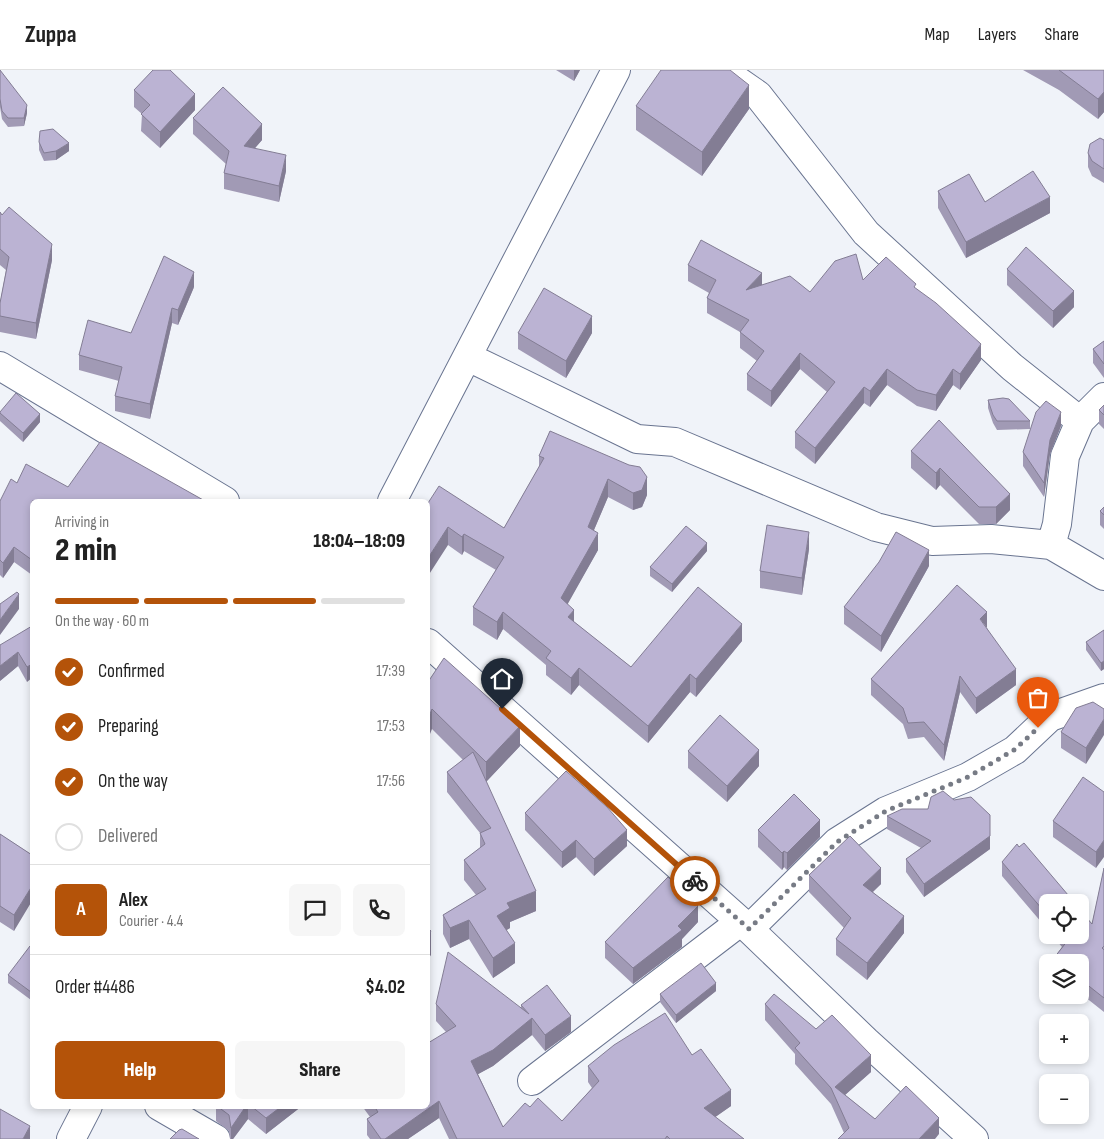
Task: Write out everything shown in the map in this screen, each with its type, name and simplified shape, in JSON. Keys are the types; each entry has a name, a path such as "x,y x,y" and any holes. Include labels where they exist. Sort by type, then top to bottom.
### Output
{"street":[{"path":"393,499 616,70"},
{"path":"722,70 758,95 866,233 1012,367 1080,421"},
{"path":"468,357 637,439 675,442 876,527 932,540 991,539 1051,545 1104,576"},
{"path":"0,366 222,499"},
{"path":"1051,545 1057,524 1066,456 1080,421 1104,397"},
{"path":"430,645 744,925 866,1041 974,1139"},
{"path":"532,1081 744,925 837,842 886,811 968,777 1014,750 1050,717 1104,698"},
{"path":"71,1139 86,1109"},
{"path":"164,1109 216,1139"}],"building":[{"path":"0,70 27,105 24,118 8,118 2,111"},
{"path":"153,70 170,70 195,94 160,132 141,114 150,105 134,90"},
{"path":"661,70 730,70 749,85 702,152 636,106"},
{"path":"1059,70 1104,70 1104,92 1098,99"},
{"path":"223,87 262,124 244,146 286,155 279,186 224,173 229,151 193,118"},
{"path":"53,129 69,143 56,151 44,153 39,142 40,131"},
{"path":"1100,138 1104,140 1104,169 1092,161 1088,153 1090,144"},
{"path":"1033,171 1050,197 966,242 938,191 969,174 985,202"},
{"path":"9,207 52,244 36,323 0,316 0,303 9,257 0,249 0,212 2,215"},
{"path":"701,240 762,273 746,290 790,276 810,292 835,261 856,254 863,280 886,257 916,284 914,287 936,303 981,344 960,374 953,369 936,395 917,390 887,369 870,391 864,387 815,448 795,432 835,382 800,353 771,391 747,374 764,351 740,332 749,320 707,298 716,280 688,265"},
{"path":"1026,247 1074,291 1053,311 1007,269"},
{"path":"164,256 194,272 178,310 172,308 150,404 115,396 122,367 79,355 88,320 131,333"},
{"path":"544,288 592,316 566,361 518,333"},
{"path":"1104,341 1104,364 1093,349"},
{"path":"16,393 40,414 23,433 0,413"},
{"path":"1009,399 1030,421 997,421 988,400"},
{"path":"1046,401 1061,412 1050,440 1044,483 1023,452 1036,412"},
{"path":"1104,405 1104,415 1099,410"},
{"path":"939,420 1010,494 996,507 979,507 940,468 936,473 911,451"},
{"path":"550,431 629,465 640,467 647,477 642,490 633,493 608,479 588,527 598,533 561,598 574,610 568,617 631,667 698,587 742,624 696,679 690,674 648,726 579,668 571,678 546,658 551,651 503,612 497,622 473,607 504,557 464,534 462,537 448,527 430,555 430,500 439,486 504,528 544,458 539,456"},
{"path":"100,442 201,499 30,499 30,559 14,547 3,563 0,560 0,501 11,479 17,483 26,464 68,487"},
{"path":"1104,507 1104,515 1100,511"},
{"path":"767,525 809,532 802,578 760,571"},
{"path":"686,526 707,543 672,584 650,567"},
{"path":"896,532 929,550 881,636 844,607 879,562"},
{"path":"957,585 987,612 980,619 1016,669 976,698 960,676 944,745 924,722 908,723 903,708 871,679"},
{"path":"17,592 19,594 0,620 0,604"},
{"path":"30,627 30,665 27,667 18,652 0,666 0,645"},
{"path":"1104,630 1104,661 1101,663 1086,642"},
{"path":"444,658 520,726 486,762 432,709 430,714 430,679"},
{"path":"1093,702 1104,709 1104,719 1086,748 1061,732 1076,708"},
{"path":"720,715 759,750 727,786 688,751"},
{"path":"473,752 536,891 507,903 510,908 497,916 515,943 493,958 469,920 450,928 443,915 486,889 464,860 485,844 480,833 491,828 447,772"},
{"path":"566,771 607,807 627,830 594,859 576,840 562,852 525,813"},
{"path":"1083,777 1104,792 1104,840 1096,852 1053,821"},
{"path":"943,791 954,800 971,797 990,815 990,836 924,884 906,859 931,841 887,816 902,809 928,809 931,797"},
{"path":"794,794 820,820 787,853 784,851 782,853 758,830"},
{"path":"0,834 30,854 30,889 14,915 0,906"},
{"path":"850,836 881,868 863,885 904,916 867,963 836,939 851,918 809,875"},
{"path":"1024,843 1067,894 1039,894 1039,905 1002,862 1017,844 1019,847"},
{"path":"1104,868 1104,946 1102,948 1104,950 1104,998 1089,986 1089,954 1057,954 1065,944 1089,944 1089,920 1092,924"},
{"path":"668,877 698,906 678,926 682,930 633,968 605,942"},
{"path":"30,946 30,991 8,975"},
{"path":"448,952 529,1014 521,1005 547,985 571,1016 545,1035 532,1018 493,1050 471,1061 503,1127 525,1103 530,1107 538,1098 562,1121 599,1081 588,1066 614,1045 665,1013 692,1055 701,1049 731,1090 704,1108 744,1139 670,1139 667,1136 665,1139 457,1139 439,1101 430,1107 430,1042 456,1026 436,1004"},
{"path":"701,963 716,983 676,1015 660,994"},
{"path":"774,994 816,1029 832,1015 871,1055 835,1087 875,1119 906,1086 939,1118 919,1139 838,1139 849,1128 831,1088 795,1048 800,1043 765,1004"},
{"path":"0,1109 30,1126 23,1139 0,1139"},
{"path":"221,1109 244,1109 231,1128 229,1115"},
{"path":"255,1109 278,1109 266,1118"},
{"path":"376,1109 428,1109 385,1139 381,1139 367,1119 378,1112"},
{"path":"182,1129 199,1139 170,1139"}],"way so far":[{"path":"695,881 749,929 837,842 886,811 968,777 1014,750 1038,728"}],"route":[{"path":"502,709 695,881"}]}
